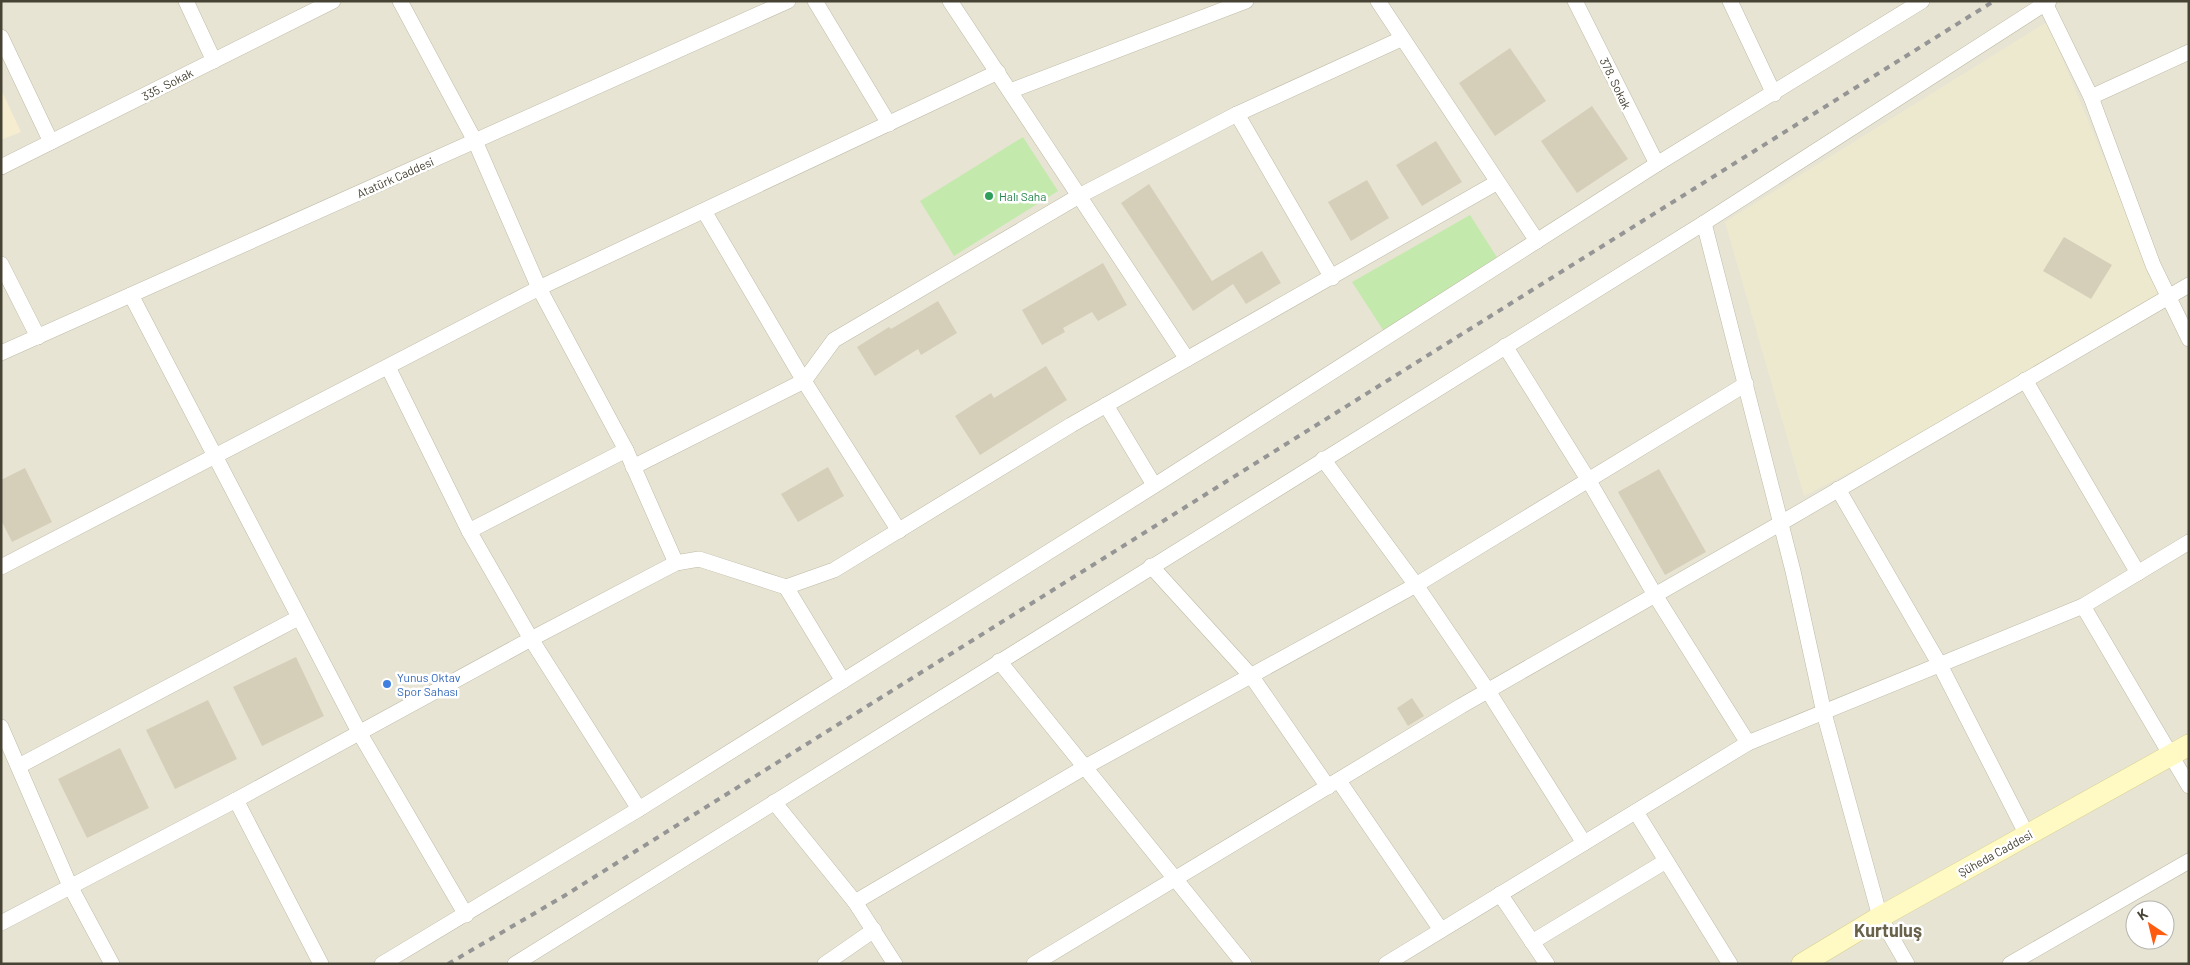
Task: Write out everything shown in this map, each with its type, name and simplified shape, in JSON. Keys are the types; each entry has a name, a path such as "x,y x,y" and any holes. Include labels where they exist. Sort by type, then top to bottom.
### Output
{"main road":[{"name":"Şüheda Caddesi","path":"1802,964 1880,918 2180,750"}],"street":[{"path":"186,1 214,61"},
{"name":"335. Sokak","path":"1,167 334,1"},
{"path":"400,1 475,141 540,288 626,450 676,563"},
{"name":"Atatürk Caddesi","path":"1,353 788,1"},
{"path":"815,1 889,124"},
{"path":"950,1 1187,359"},
{"path":"1010,91 1246,1"},
{"path":"1378,1 1496,183 1537,241"},
{"name":"378. Sokak","path":"1576,1 1657,164"},
{"path":"1730,1 1774,94"},
{"path":"382,964 639,809 1154,485 1657,164 1774,94 1922,1"},
{"path":"515,964 1704,223 2047,2 2090,97 2153,265 2189,339"},
{"path":"1,37 51,142"},
{"path":"633,468 804,381 834,340 1079,196 1237,114 1401,39"},
{"path":"2090,97 2189,52"},
{"path":"1,567 540,288 998,72"},
{"path":"1237,114 1332,278"},
{"path":"1,923 236,800 531,639 676,563 698,559 786,587 834,570 1106,405 1496,183"},
{"path":"704,211 804,381 899,531"},
{"path":"1704,223 1781,523 1824,713 1880,918 1907,964"},
{"path":"1,264 38,337"},
{"path":"1034,964 1488,691 2189,285"},
{"path":"131,295 359,732 466,915"},
{"path":"1505,346 1589,481 1655,596 1748,743"},
{"path":"388,367 469,531 531,639 639,809"},
{"path":"2026,380 2138,573"},
{"path":"855,902 1085,767 1416,585 1746,384"},
{"path":"1106,405 1154,485"},
{"path":"469,531 626,450"},
{"path":"1323,459 1416,585 1488,691 1584,843"},
{"path":"1838,489 1940,665 2027,835"},
{"path":"1386,964 1748,743 2083,606 2189,542"},
{"path":"1151,566 1252,676 1440,930"},
{"path":"786,587 842,681"},
{"path":"2083,606 2180,750 2189,786"},
{"path":"19,766 298,618"},
{"path":"999,661 1244,964"},
{"path":"2,731 19,766 70,886 112,964"},
{"path":"236,800 321,964"},
{"path":"774,802 855,902 896,964"},
{"path":"1636,812 1730,964"},
{"path":"1532,942 1666,861"},
{"path":"2010,964 2189,861"},
{"path":"1500,894 1546,964"},
{"path":"825,964 874,930"}],"shaded area":[{"path":"1,1 2189,1 2189,964 1,964"},
{"path":"2047,22 2160,293 1897,448 1804,496 1725,222"},
{"path":"1,89 21,132 1,140"}],"green space":[{"name":"Halı Saha","path":"1023,137 1058,191 954,256 920,201"},
{"path":"1470,215 1498,259 1385,333 1352,282"}],"building":[{"path":"1510,48 1546,101 1495,136 1459,83"},
{"path":"1592,106 1628,159 1577,193 1541,141"},
{"path":"1436,141 1462,182 1422,206 1396,165"},
{"path":"1367,180 1389,218 1351,241 1328,202"},
{"path":"1149,184 1212,281 1262,251 1281,283 1246,304 1233,284 1193,311 1121,203"},
{"path":"2064,237 2112,265 2091,299 2043,271"},
{"path":"1103,263 1127,305 1098,321 1092,312 1063,328 1065,332 1042,345 1022,310"},
{"path":"938,301 957,333 921,355 918,349 875,376 857,347 889,327 891,329"},
{"path":"1046,366 1067,400 980,455 955,416 991,393 994,398"},
{"path":"828,467 844,496 798,522 781,494"},
{"path":"25,468 52,522 12,542 1,520 1,480"},
{"path":"1659,469 1706,552 1665,575 1618,492"},
{"path":"296,657 324,716 262,746 233,687"},
{"path":"1412,698 1424,716 1408,726 1397,708"},
{"path":"208,700 237,759 175,789 146,730"},
{"path":"120,748 149,808 87,838 58,779"}],"railway":[{"path":"448,964 564,896 1994,1"}],"place":[{"name":"Halı Saha","path":"989,196"},
{"name":"Yunus Oktav Spor Sahası","path":"387,684"}],"district":[{"name":"Kurtuluş","path":"1888,930"}]}
